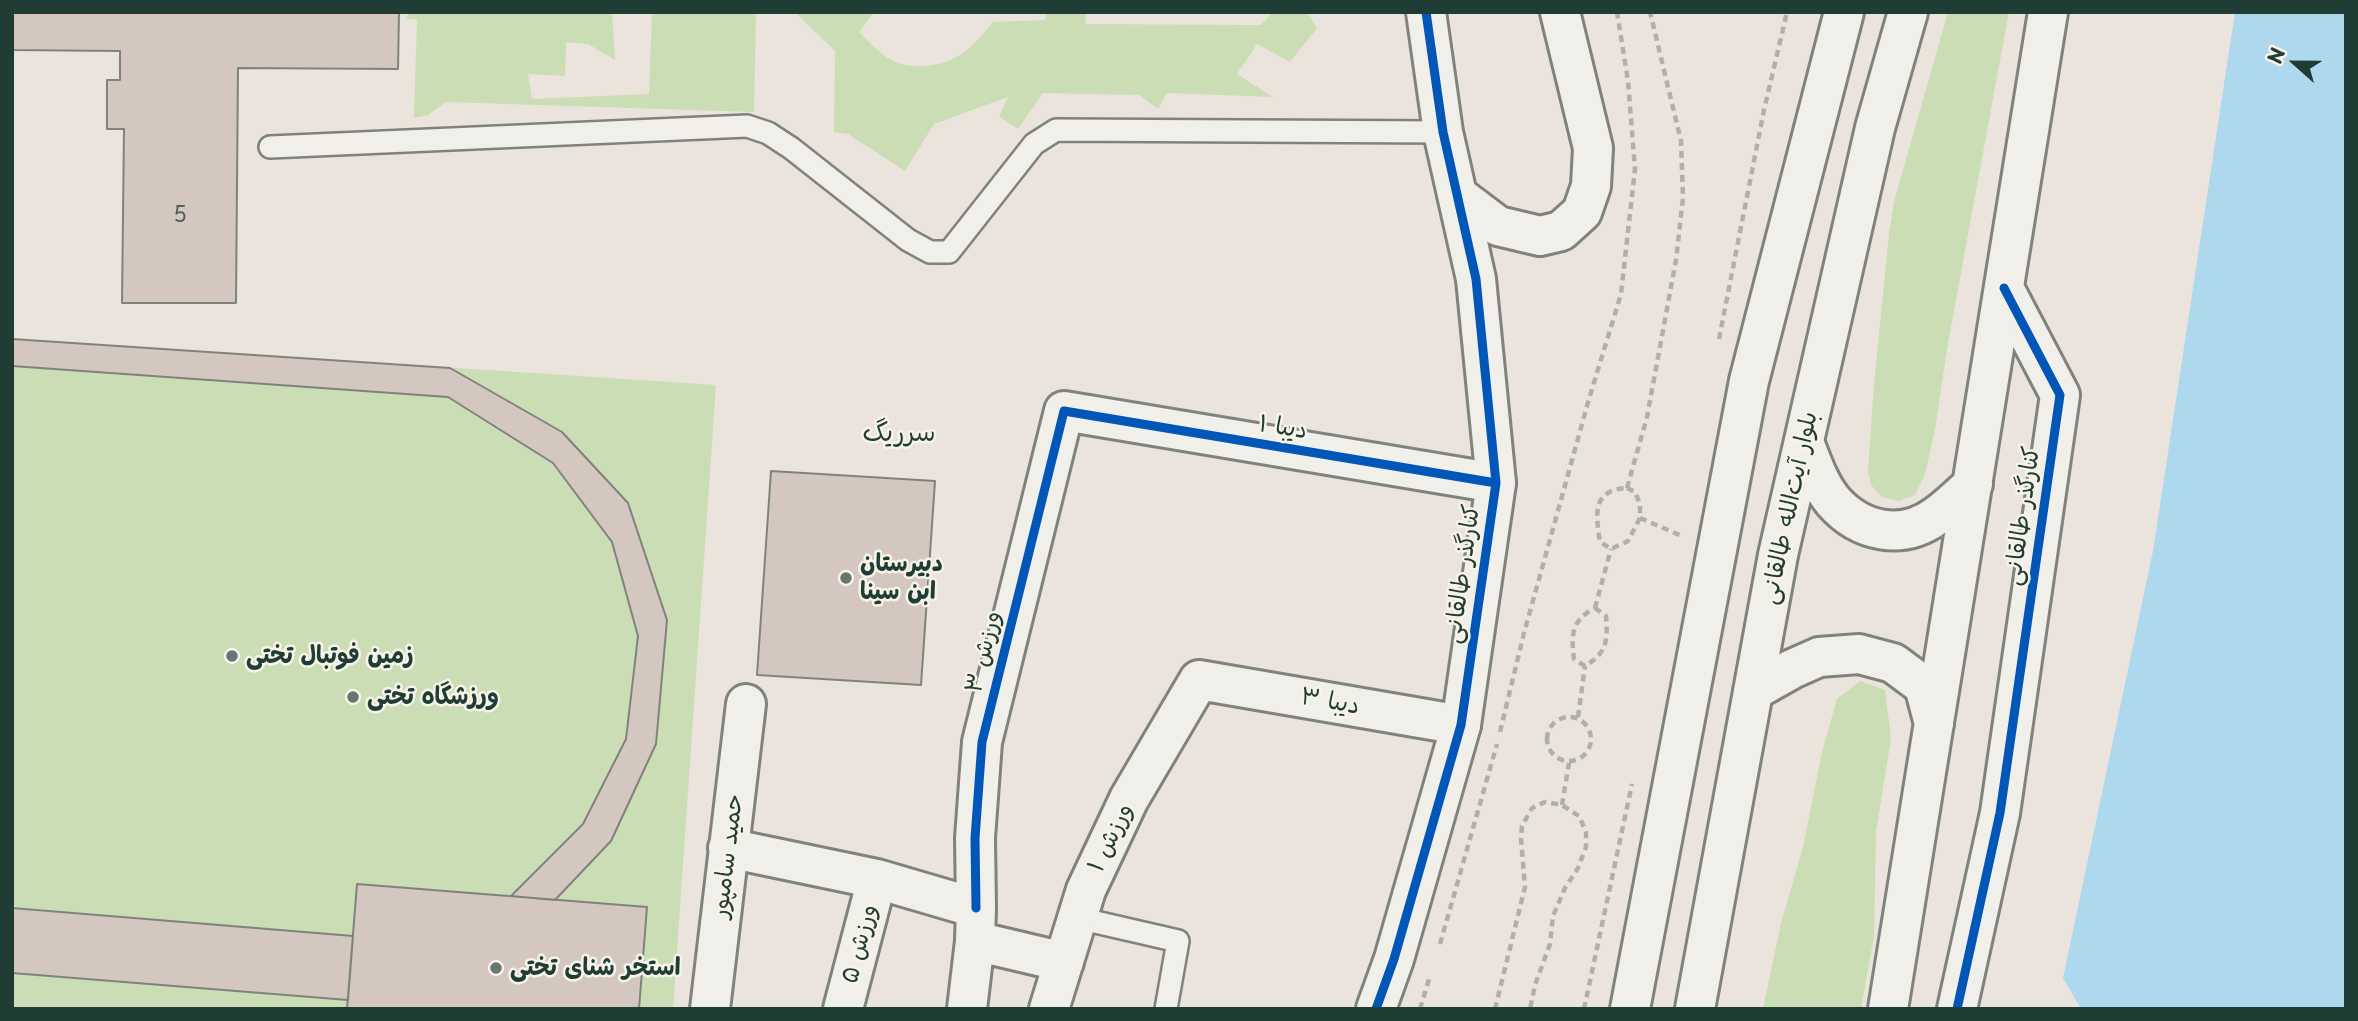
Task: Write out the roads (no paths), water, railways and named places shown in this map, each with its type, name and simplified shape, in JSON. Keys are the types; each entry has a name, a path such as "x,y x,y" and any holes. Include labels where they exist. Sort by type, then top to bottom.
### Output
{"street":[{"name":"کنارگذر طالقانی","path":"1376,1009 1394,959 1461,724 1496,482 1476,279 1443,132 1426,12"},
{"path":"1457,195 1498,226 1540,236 1561,232 1582,212 1591,186 1593,148 1560,12"},
{"path":"1630,1009 1749,381 1844,12"},
{"name":"بلوار آیت‌الله طالقانی","path":"1695,1009 1778,555 1875,128 1908,12"},
{"path":"1888,1009 2048,12"},
{"name":"کنارگذر طالقانی","path":"1957,1009 2000,813 2060,395 2004,288"},
{"name":"دیبا ۱","path":"1064,411 1496,482"},
{"name":"ورزش ۳","path":"967,1009 976,924 975,838 982,742 1064,411"},
{"path":"1804,442 1822,484 1834,502 1868,528 1883,531 1903,530 1919,525 1934,518 1973,484"},
{"path":"1753,691 1819,657 1859,654 1893,663 1924,686 1934,724"},
{"name":"دیبا ۳","path":"1199,680 1461,724"},
{"name":"ورزش ۱","path":"1052,1008 1086,890 1129,799 1199,680"},
{"name":"حمید سامپور","path":"710,1009 746,704"},
{"path":"729,848 877,879 1064,962"},
{"name":"ورزش ۵","path":"843,1009 877,879"}],"lane":[{"path":"270,147 747,126 768,133 791,148 908,240 930,252 949,252 1034,144 1056,130 1443,132"},
{"path":"1077,918 1178,941 1166,1009"}],"water":[{"path":"2235,12 2346,12 2346,1009 2081,1009 2063,978 2153,551"}],"place":[{"name":"دبیرستان ابن سینا","path":"846,578"},
{"name":"زمین فوتبال تختی","path":"232,656"},
{"name":"ورزشگاه تختی","path":"353,697"},
{"name":"استخر شنای تختی","path":"496,968"}],"district":[{"name":"سرریگ","path":"899,434"}]}
